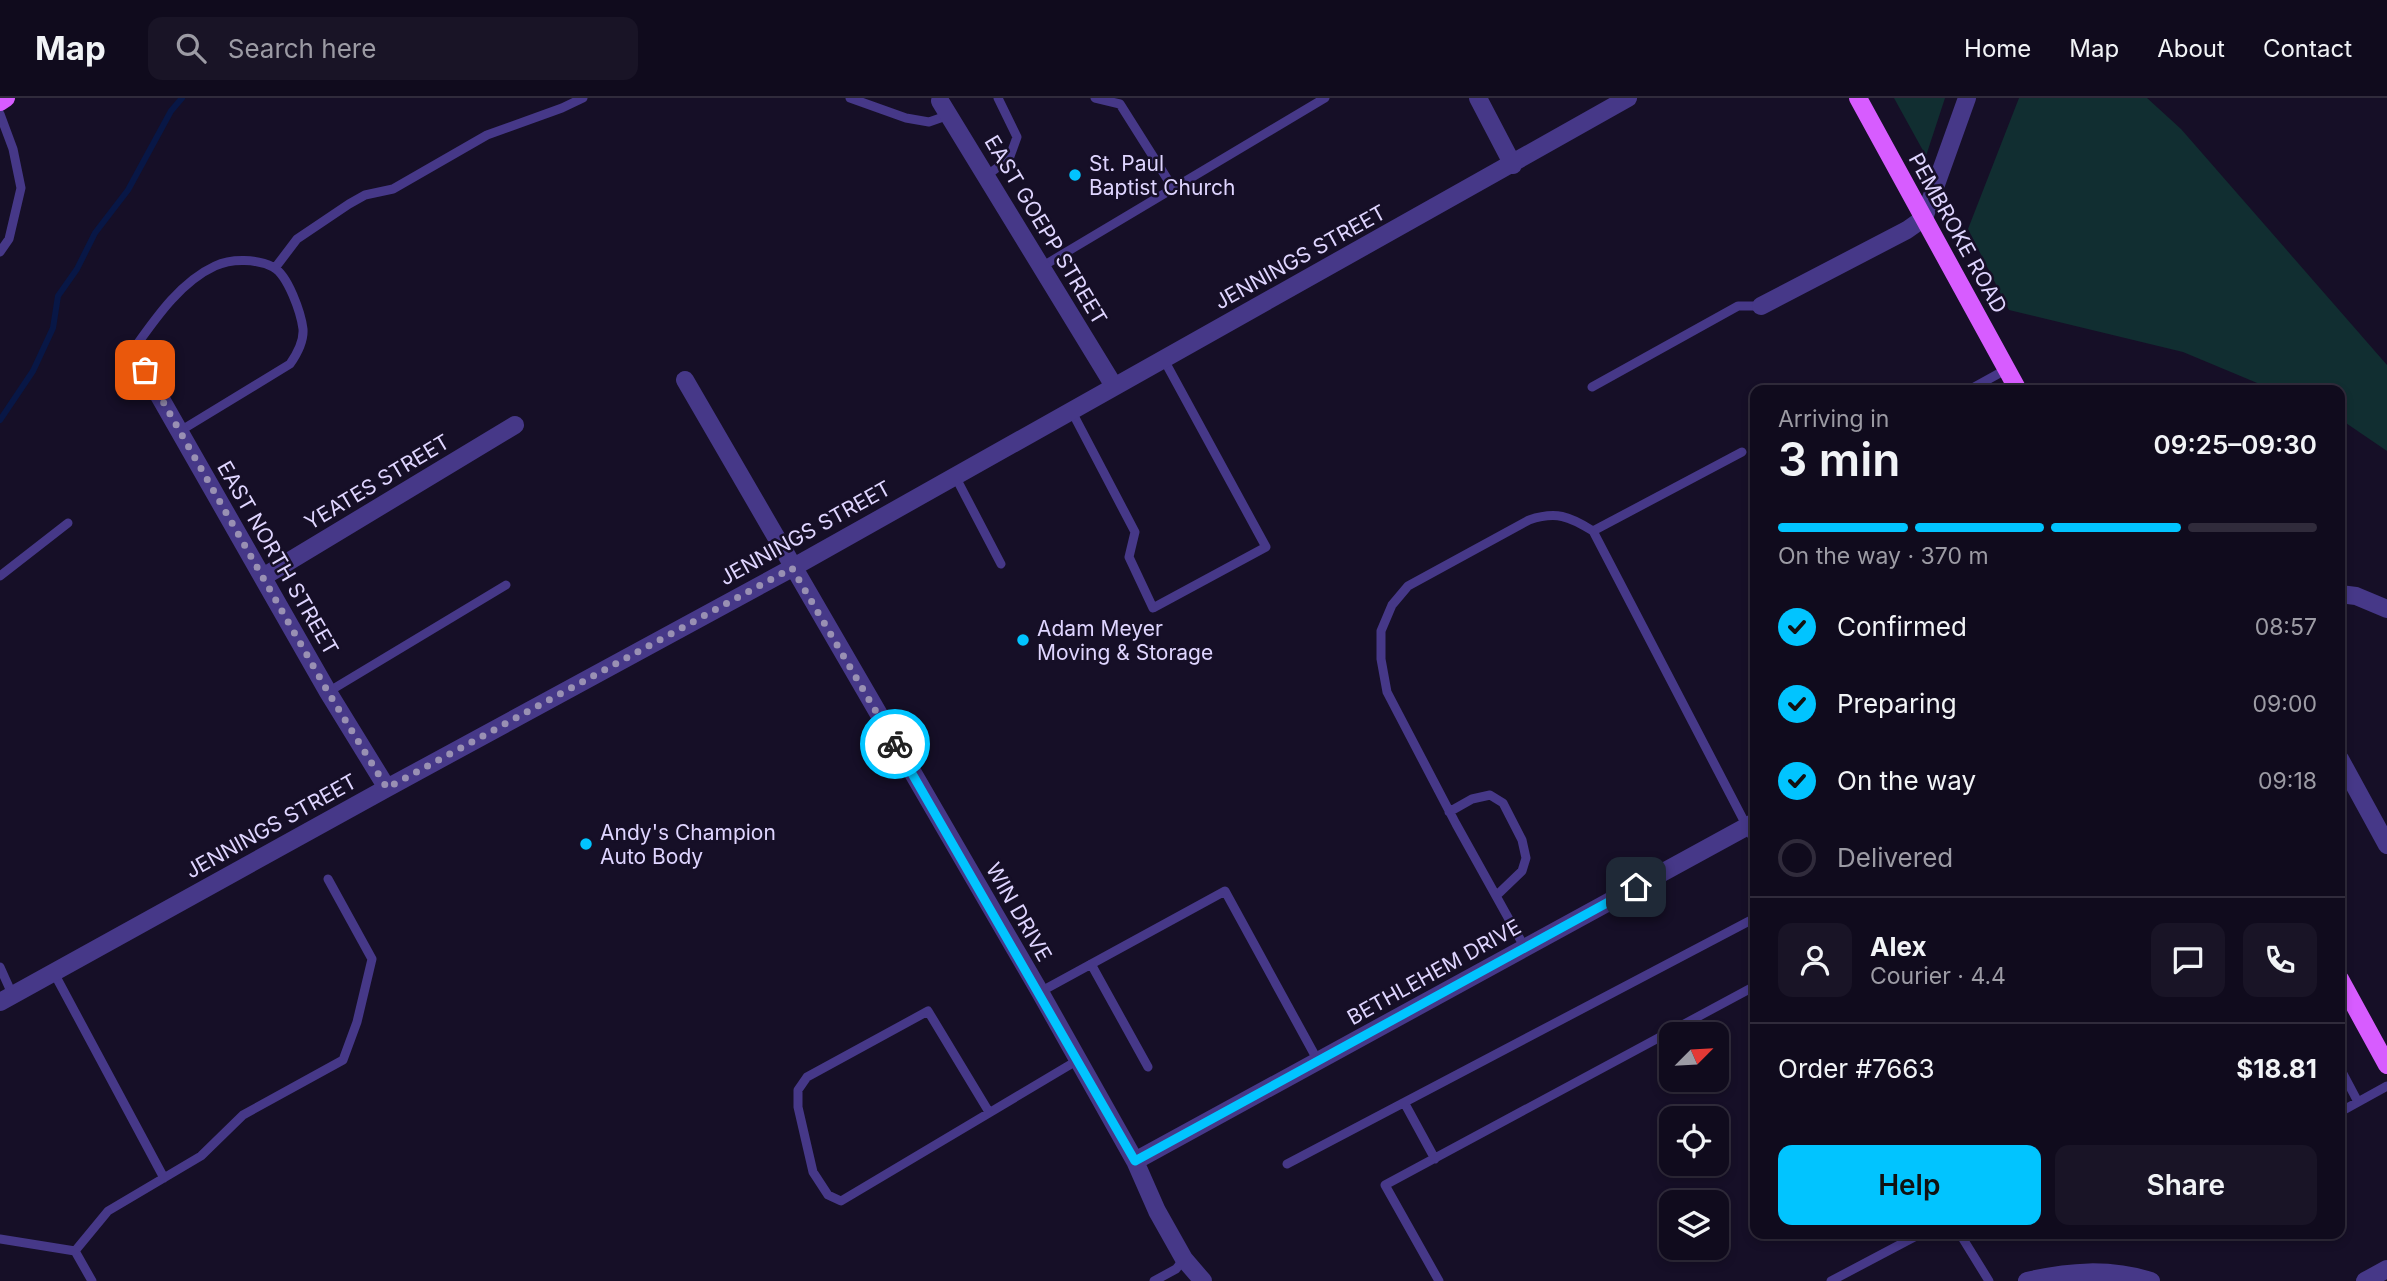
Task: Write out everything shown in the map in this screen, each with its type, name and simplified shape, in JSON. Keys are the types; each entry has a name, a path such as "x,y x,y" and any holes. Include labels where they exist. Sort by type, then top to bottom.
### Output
{"main road":[{"path":"0,102 6,98"},
{"name":"PEMBROKE ROAD","path":"1858,98 2015,385"},
{"path":"2345,988 2387,1065"}],"street":[{"path":"1478,98 1513,165"},
{"name":"JENNINGS STREET","path":"6,999 792,568 1628,98"},
{"path":"1761,306 1907,230 1924,218 1968,98"},
{"name":"EAST GOEPP STREET","path":"943,105 1114,386"},
{"name":"EAST NORTH STREET","path":"133,350 328,692 387,788"},
{"name":"WIN DRIVE","path":"685,380 1040,992 1135,1161 1157,1211 1184,1259 1203,1281"},
{"name":"YEATES STREET","path":"263,577 515,425"},
{"path":"2345,595 2356,596 2387,609"},
{"path":"2345,768 2387,845"},
{"name":"BETHLEHEM DRIVE","path":"1135,1161 1525,948 1750,831"},
{"path":"2365,1281 2387,1269"},
{"path":"2027,1281 2078,1271 2108,1272 2151,1281"}],"lane":[{"path":"275,268 297,240 365,195 393,189 487,135 583,98"},
{"path":"850,98 906,118 929,122 943,105"},
{"path":"986,176 1009,159 1017,137 998,98"},
{"path":"1095,98 1120,104 1173,188"},
{"path":"1043,266 1325,98"},
{"path":"0,114 13,149 20,188 9,239 0,251"},
{"path":"133,350 189,282 216,265 249,261 275,268 295,299 303,331 298,353 290,364 180,430"},
{"path":"1592,387 1738,306 1761,306"},
{"path":"1071,410 1135,532 1129,557 1153,608 1266,547 1163,358"},
{"path":"1978,385 2007,369"},
{"path":"1593,531 1742,452"},
{"path":"955,476 1001,564"},
{"path":"1525,948 1387,692 1381,659 1381,631 1392,605 1408,586 1529,520 1547,513 1573,519 1593,531 1750,826"},
{"path":"0,576 68,523"},
{"path":"328,692 506,584"},
{"path":"1449,811 1472,799 1490,795 1503,803 1522,840 1526,858 1522,871 1496,895"},
{"path":"75,1251 108,1211 201,1156 243,1115 343,1060 372,959 328,879"},
{"path":"1040,992 1225,891 1318,1061"},
{"path":"1287,1164 1750,921"},
{"path":"1091,964 1148,1067"},
{"path":"0,967 6,999"},
{"path":"54,974 164,1178"},
{"path":"1439,1281 1385,1185 1750,989"},
{"path":"989,1112 928,1011 807,1077 798,1090 798,1107 813,1172 828,1195 841,1201 1078,1060"},
{"path":"2345,1077 2358,1102"},
{"path":"2345,1109 2387,1086"},
{"path":"1405,1104 1435,1159"},
{"path":"0,1238 75,1251"},
{"path":"1831,1281 1911,1239"},
{"path":"1963,1239 1989,1281"},
{"path":"75,1251 92,1281"},
{"path":"1154,1281 1176,1269 1184,1259"}],"green space":[{"path":"1894,98 1945,98 1926,156"},
{"path":"2019,98 2147,98 2181,129 2387,365 2387,451 2345,422 2345,385 2262,385 2183,352 2009,310 1968,229"}],"waterway":[{"path":"0,420 33,371 53,328 58,296 77,269 95,233 128,190 171,111 182,98"}],"way so far":[{"path":"145,370 328,692 387,788 792,568 895,744"}],"place":[{"name":"St. Paul Baptist Church","path":"1075,175"},
{"name":"Adam Meyer Moving & Storage","path":"1023,640"},
{"name":"Andy's Champion Auto Body","path":"586,844"}],"route":[{"path":"895,744 1135,1161 1636,887"}]}
